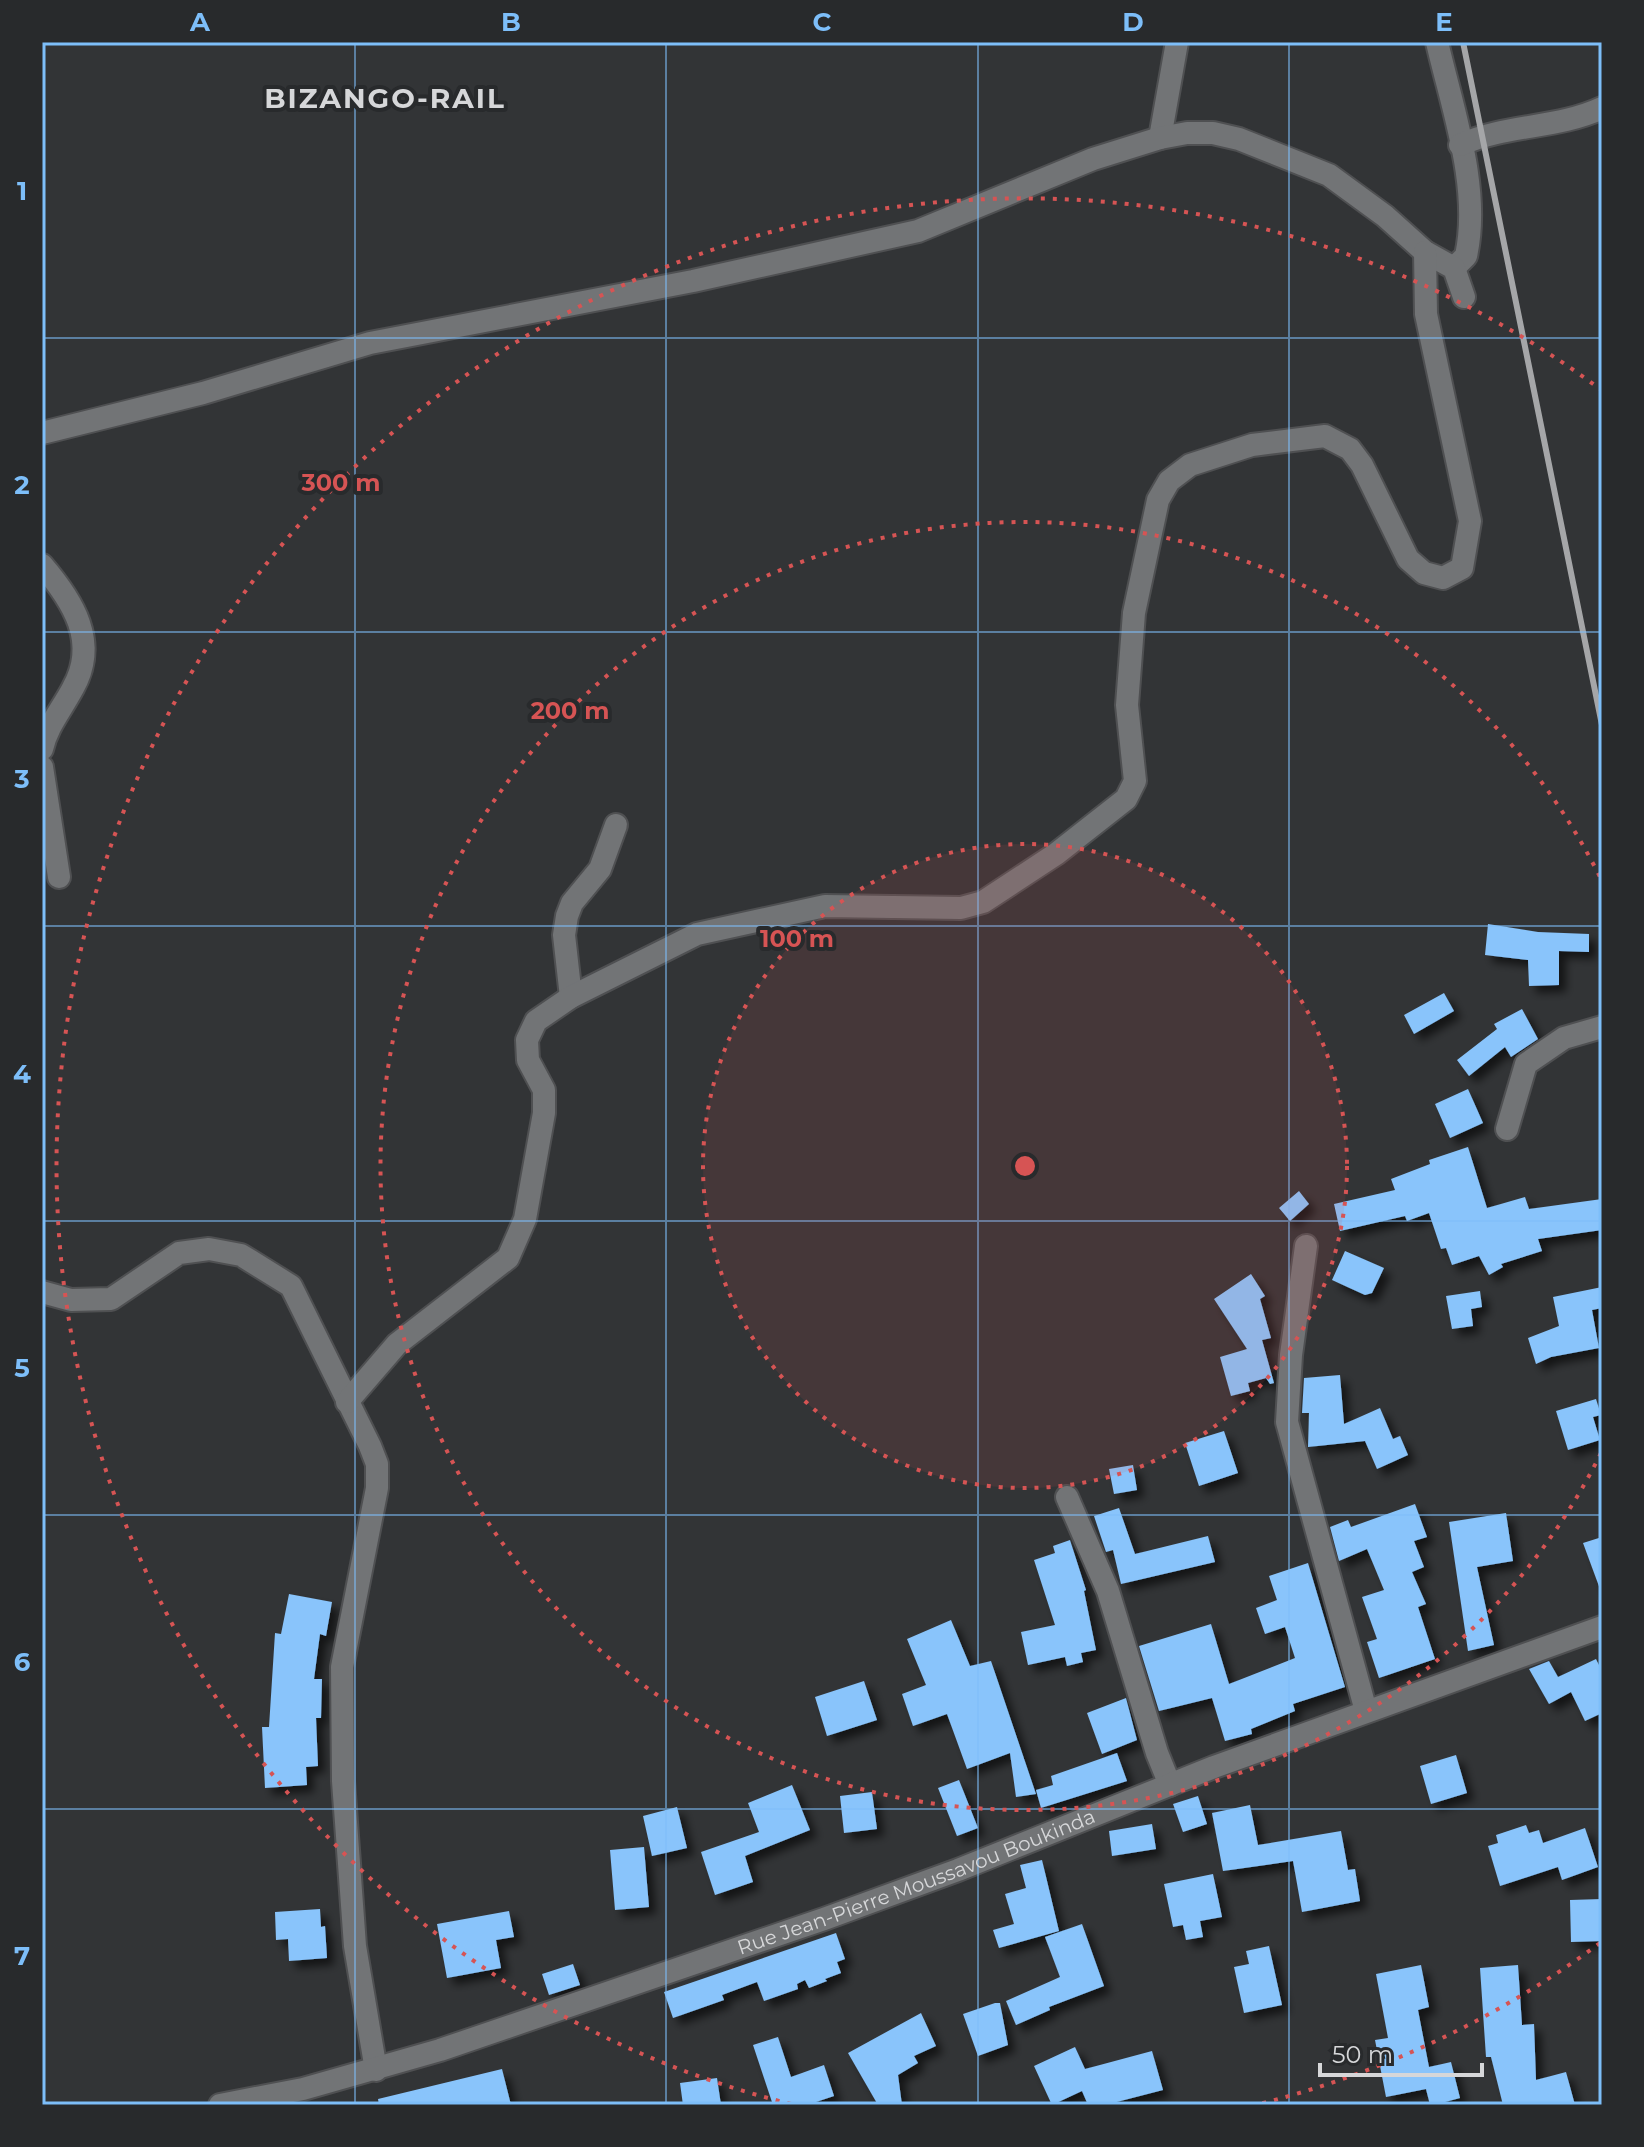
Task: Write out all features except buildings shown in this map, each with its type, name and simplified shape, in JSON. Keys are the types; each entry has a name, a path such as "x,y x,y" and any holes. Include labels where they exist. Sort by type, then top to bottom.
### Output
{"street":[{"path":"1160,138 1177,42"},
{"path":"1437,42 1460,145 1469,239 1466,256 1454,268"},
{"path":"1460,145 1501,129 1581,118 1602,108"},
{"path":"42,433 203,393 370,343 693,281 918,231 1056,173 1160,138 1213,133 1299,162 1349,188 1425,252 1454,268 1464,297"},
{"path":"347,1402 397,1344 508,1258 525,1219 544,1113 544,1090 528,1060 527,1040 536,1021 571,997 697,934 825,906 961,908 983,902 1056,854 1126,799 1135,781 1127,705 1134,613 1158,500 1169,481 1190,465 1252,445 1325,436 1350,449 1362,465 1408,559 1424,573 1443,578 1462,568 1469,545 1470,521 1426,314 1425,252"},
{"path":"42,565 76,612 84,634 84,659 75,686 45,733 42,749"},
{"path":"42,767 59,877"},
{"path":"571,997 564,935 567,916 572,903 600,869 616,825"},
{"path":"1507,1129 1526,1064 1564,1038 1602,1027"},
{"path":"1306,1246 1291,1355 1287,1422 1366,1711"},
{"path":"42,1292 71,1300 111,1299 179,1253 209,1249 241,1255 291,1286 313,1324 377,1464 374,1510 342,1667 343,1781 355,1946 376,2070"},
{"path":"1067,1497 1108,1591 1157,1753 1170,1785"},
{"name":"Rue Jean-Pierre Moussavou Boukinda","path":"220,2105 303,2089 376,2070 854,1909 1366,1711 1602,1627"}],"railway":[{"path":"1463,42 1602,725"}],"district":[{"name":"BIZANGO-RAIL","path":"385,98"}]}
